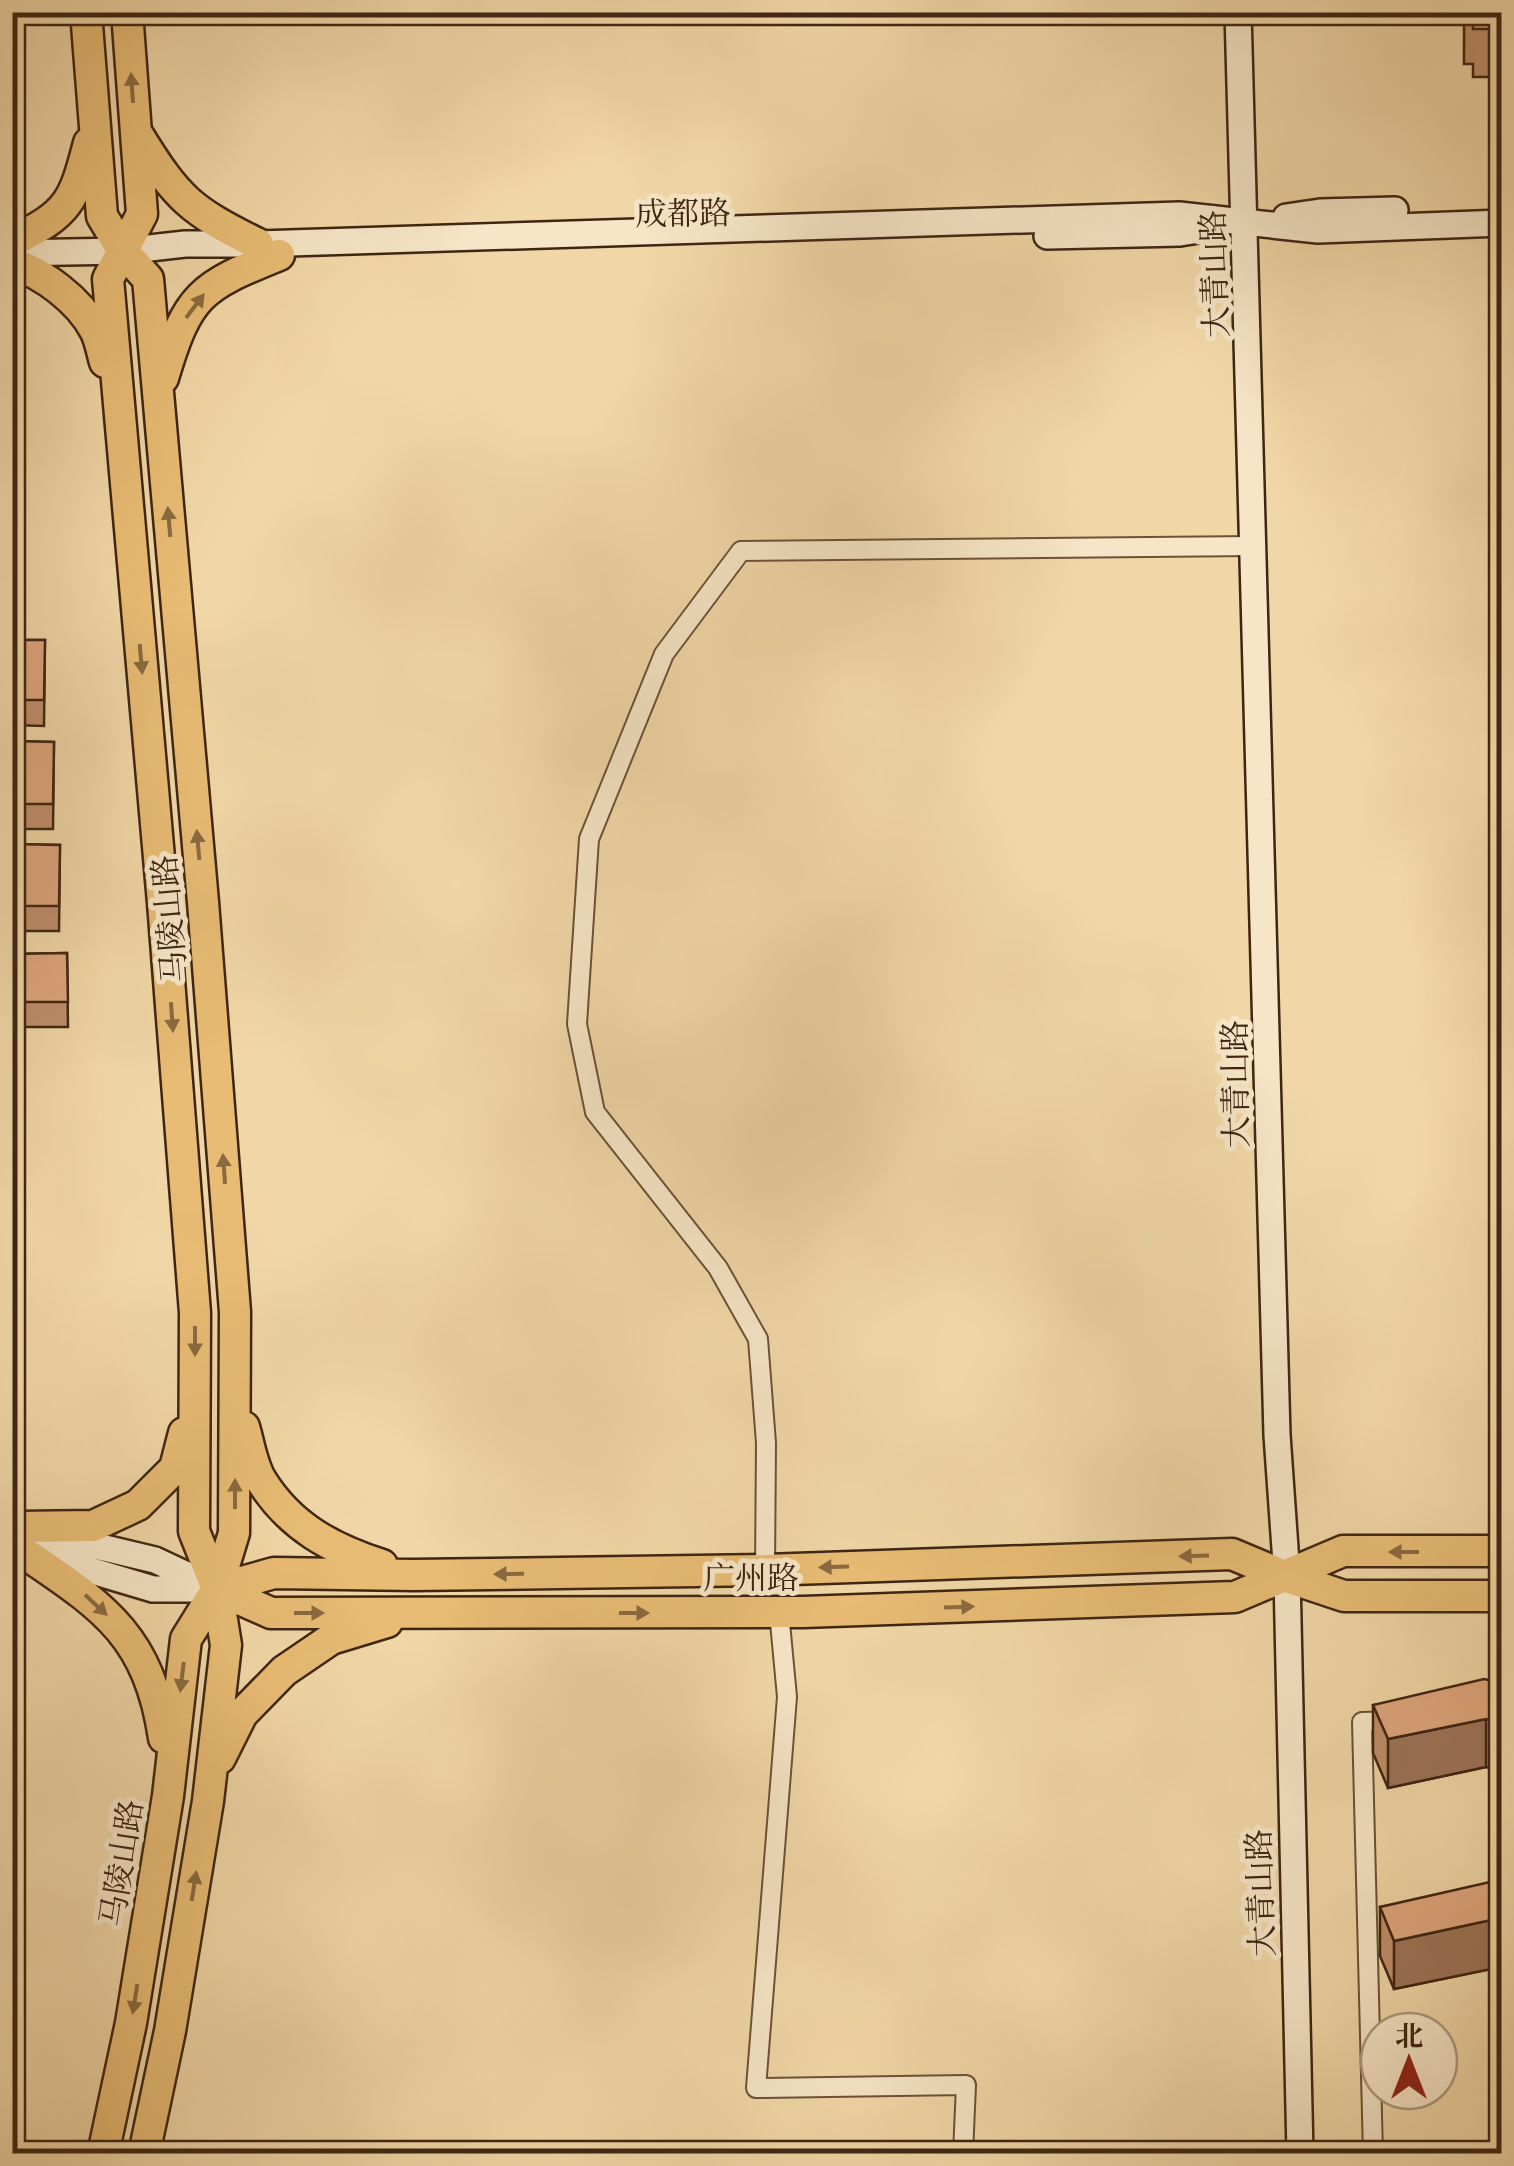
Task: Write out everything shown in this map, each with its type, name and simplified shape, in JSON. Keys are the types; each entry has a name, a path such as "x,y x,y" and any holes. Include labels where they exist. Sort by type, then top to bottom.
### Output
{"main road":[{"name":"马陵山路","path":"86,12 102,216 123,251 148,280 236,1312 234,1533 217,1588 186,1639 170,1780 131,2023 103,2154"},
{"name":"马陵山路","path":"127,12 142,214 108,280 195,1313 194,1531 217,1588 226,1645 210,1778 170,2030 144,2154"},
{"path":"12,241 63,211 79,182 94,120"},
{"path":"136,132 167,183 191,208 269,250"},
{"path":"158,395 175,338 193,303 224,277 269,250"},
{"path":"12,263 28,268 62,291 95,330 118,406"},
{"path":"15,1537 92,1526 138,1505 175,1468 195,1387"},
{"path":"235,1399 259,1478 292,1521 340,1552 414,1575"},
{"path":"15,1537 94,1600 131,1642 158,1697 170,1780"},
{"name":"广州路","path":"217,1588 271,1612 779,1612 1235,1598 1343,1552 1502,1551"},
{"name":"广州路","path":"217,1588 274,1573 765,1570 1232,1554 1344,1596 1502,1596"},
{"path":"210,1778 242,1714 284,1671 331,1639 415,1614"}],"street":[{"name":"大青山路","path":"1238,12 1277,1434 1287,1577 1300,2154"},
{"name":"成都路","path":"12,253 123,251 189,260 269,250 1180,233 1320,212 1502,206"},
{"name":"成都路","path":"1246,222 1318,230 1502,224"},
{"path":"765,1570 766,1443 758,1338 718,1268 595,1112 577,1024 589,838 664,654 741,551 1254,546"},
{"name":"广州路","path":"15,1537 155,1560 217,1588"},
{"path":"779,1612 788,1696 756,2088 966,2084 963,2154"},
{"path":"1374,2154 1362,1722 1422,1720"}],"building":[{"path":"1464,12 1502,12 1502,38 1497,38 1497,29 1473,29 1473,16 1464,16"},
{"path":"12,640 45,640 44,700 12,700"},
{"path":"12,741 54,742 53,804 12,804"},
{"path":"12,844 60,845 59,906 12,906"},
{"path":"67,953 68,1002 12,1002 12,954"},
{"path":"1484,1679 1502,1683 1502,1723 1486,1719 1388,1739 1373,1705"},
{"path":"1490,1882 1502,1885 1502,1923 1491,1920 1394,1941 1380,1907"}]}
